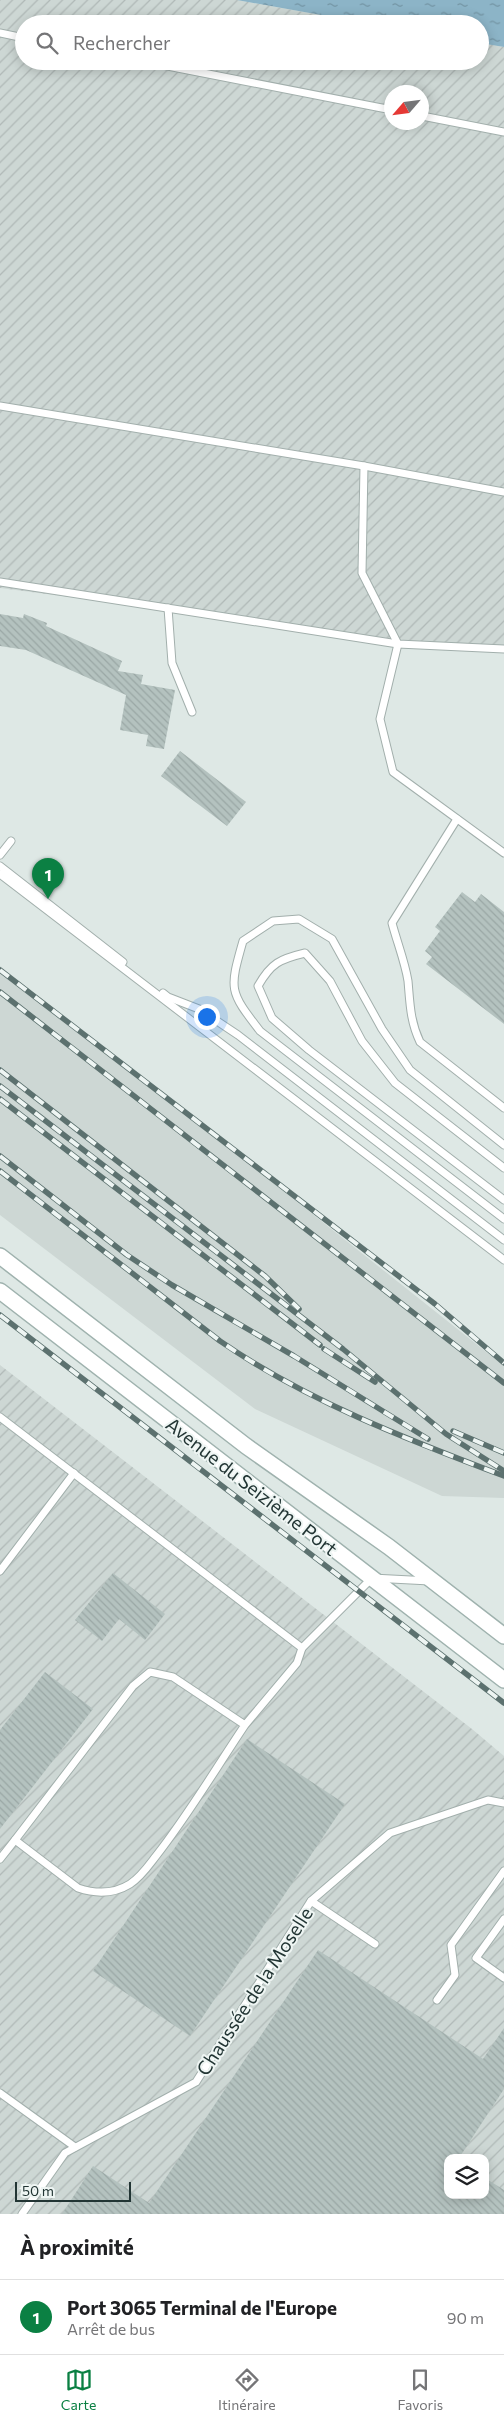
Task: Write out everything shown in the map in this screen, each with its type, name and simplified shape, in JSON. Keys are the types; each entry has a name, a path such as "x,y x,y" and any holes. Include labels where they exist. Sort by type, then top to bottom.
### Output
{"main road":[{"name":"Avenue du Seizième Port","path":"0,1256 246,1446 389,1548 504,1636"},
{"name":"Avenue du Seizième Port","path":"0,1291 501,1676"}],"lane":[{"path":"0,34 15,36"},
{"path":"188,70 384,108"},
{"path":"429,117 504,132"},
{"path":"0,406 364,466 504,492"},
{"path":"364,466 362,573 398,644 380,719 393,772 504,852"},
{"path":"0,582 398,644 504,649"},
{"path":"168,608 172,663 192,712"},
{"path":"457,819 392,923 408,979 409,1010 420,1042 504,1108"},
{"path":"0,855 11,841"},
{"path":"0,866 166,998 504,1260"},
{"path":"0,874 166,998 198,1008 238,1035 504,1240"},
{"path":"504,1145 410,1070 382,1029 332,938 299,919 273,921 242,942 232,979 237,1001 260,1031 504,1219"},
{"path":"504,1168 395,1083 362,1042 330,981 305,953 284,958 268,969 258,986 272,1018 309,1050 504,1200"},
{"path":"0,1417 302,1648"},
{"path":"0,1570 74,1473"},
{"path":"14,1840 78,1888 90,1892 104,1892 125,1887 142,1874 167,1841 245,1725 297,1663 302,1648 372,1578 433,1582"},
{"path":"0,1859 133,1686 150,1672 173,1677 245,1725"},
{"name":"Chaussée de la Moselle","path":"22,2214 65,2153 196,2082 312,1901 390,1833 488,1800 504,1803"},
{"path":"438,2000 455,1975 451,1945 504,1871"},
{"path":"312,1901 375,1944"},
{"path":"504,1918 476,1958 504,1978"},
{"path":"0,2093 76,2147"}],"shaded area":[{"path":"0,0 237,0 321,15 15,15 15,70 489,70 489,44 504,47 504,653 0,588"},
{"path":"0,966 504,1366 504,1498 442,1496 255,1409 0,1215"},
{"path":"0,1365 472,1729 504,1756 504,2214 0,2214"}],"water":[{"path":"237,0 504,0 504,47 489,44 489,15 321,15"}],"building":[{"path":"0,614 23,618 24,614 47,623 46,626 122,661 118,671 143,675 141,684 175,690 164,749 146,746 148,735 120,730 126,695 26,650 0,646"},
{"path":"180,751 246,802 227,826 161,776"},
{"path":"462,892 475,902 481,894 504,912 504,1024 426,964 432,957 425,951 440,931 435,927"},
{"path":"113,1573 165,1614 145,1640 119,1619 102,1641 75,1620"},
{"path":"45,1672 93,1709 0,1829 0,1730"},
{"path":"247,1739 345,1804 190,2036 93,1971"},
{"path":"318,1950 483,2059 504,2028 504,2089 462,2154 444,2154 444,2199 489,2199 489,2181 504,2190 504,2214 62,2214 93,2166 149,2203"}],"railway":[{"path":"0,970 435,1304 504,1363"},
{"path":"0,992 504,1383"},
{"path":"0,1070 265,1276 299,1309"},
{"path":"0,1086 343,1349 446,1434 504,1471"},
{"path":"0,1099 320,1345"},
{"path":"0,1156 127,1255 172,1285 294,1356 428,1439"},
{"path":"0,1171 220,1341 253,1363 358,1417 504,1476"},
{"path":"0,1315 504,1703"},
{"path":"324,1349 375,1382"},
{"path":"453,1431 504,1453"}],"place":[{"name":"Port 3065 Terminal de l'Europe","path":"48,899"}]}
